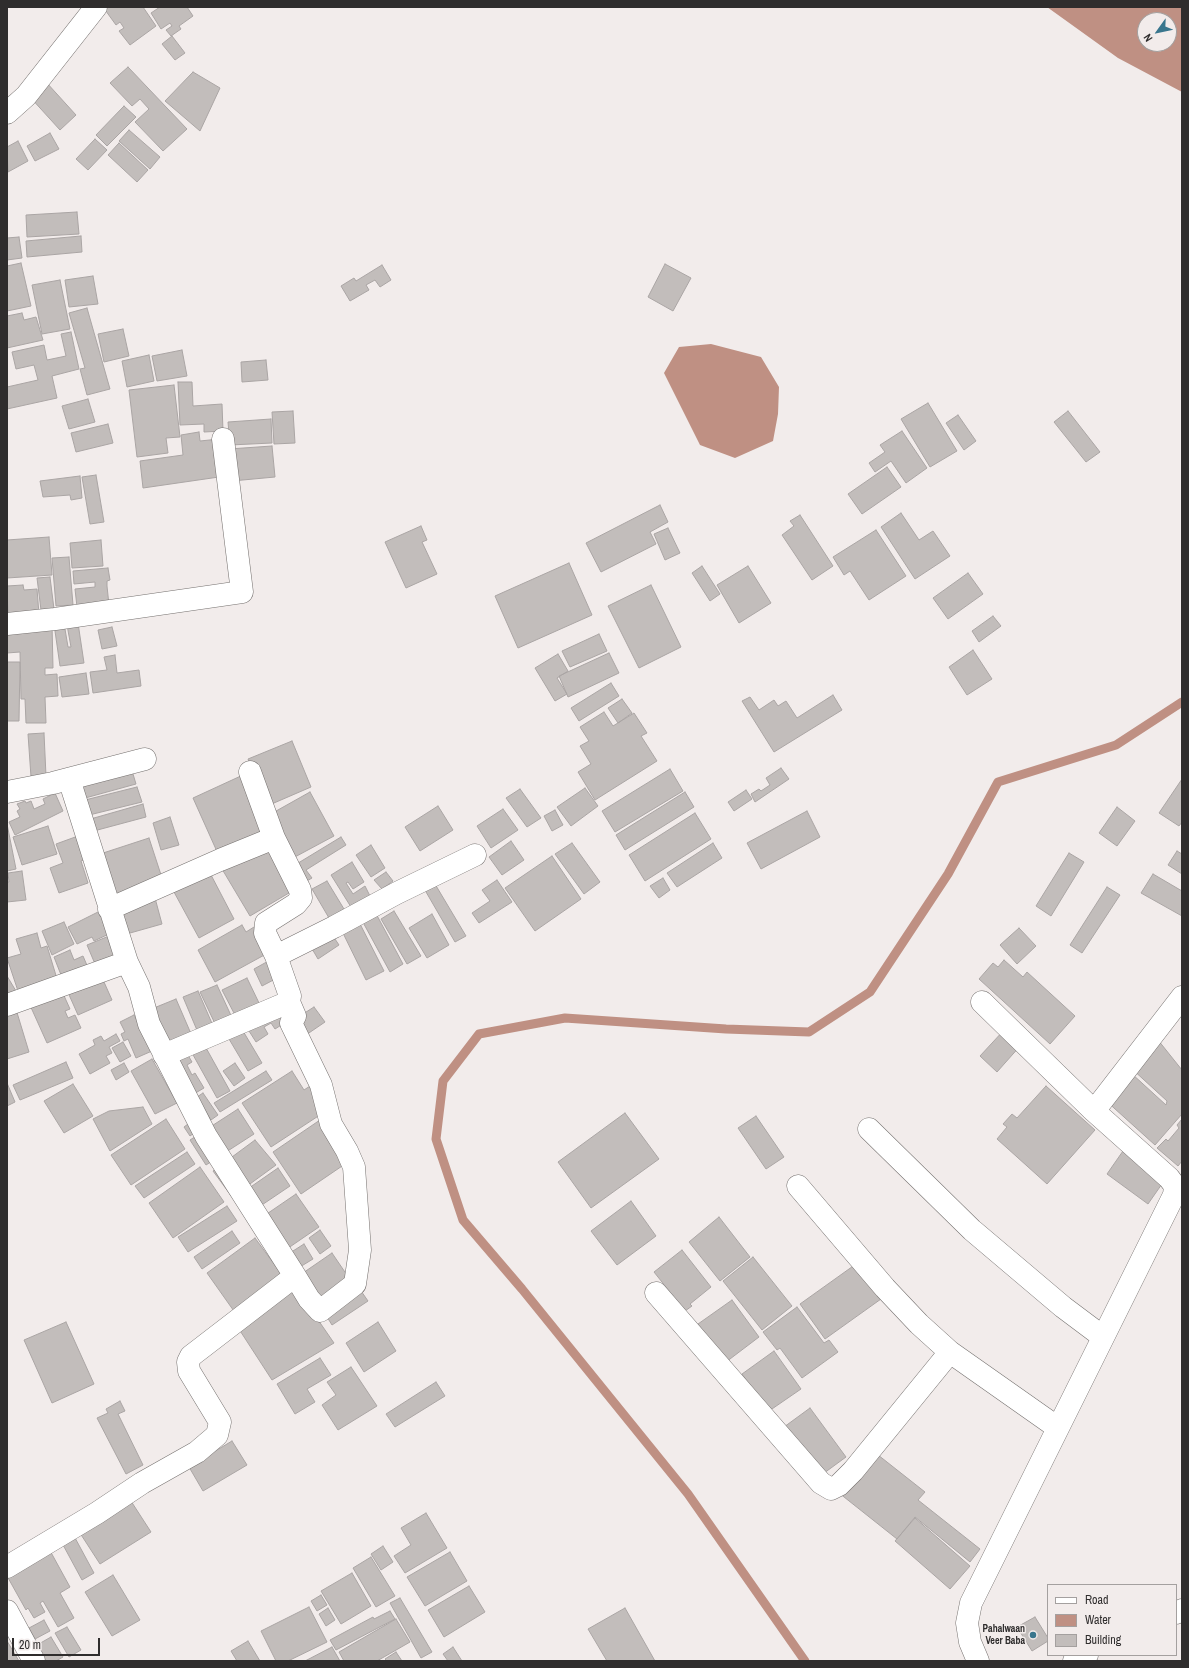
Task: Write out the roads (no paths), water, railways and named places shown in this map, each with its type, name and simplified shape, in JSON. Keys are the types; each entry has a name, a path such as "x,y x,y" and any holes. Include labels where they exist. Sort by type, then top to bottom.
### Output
{"street":[{"path":"7,113 26,96 96,7"},
{"path":"7,624 55,619 242,592 223,439"},
{"path":"7,792 69,779 145,759"},
{"path":"69,779 109,909 127,962 139,987 148,1024 206,1136 309,1299 320,1311 355,1284 360,1250 354,1167 347,1151 331,1124 321,1085 291,1023 295,1016 289,1002 290,996 276,956 265,933 266,923 296,904 301,898 300,890 274,838 250,772"},
{"path":"109,909 274,838"},
{"path":"276,956 397,893 475,855"},
{"path":"7,1005 127,962"},
{"path":"1094,1111 1182,997"},
{"path":"164,1055 289,1002"},
{"path":"978,1661 970,1642 967,1623 971,1603 1174,1195 1175,1186 1169,1178 1094,1111 982,1002"},
{"path":"869,1129 972,1230 1063,1307 1103,1337"},
{"path":"798,1186 885,1288 919,1324 950,1352 1058,1428"},
{"path":"7,1567 97,1513 142,1483 197,1452 217,1435 220,1422 189,1371 188,1362 191,1356 295,1276"},
{"path":"656,1293 821,1483 831,1489 840,1485 950,1352"},
{"path":"7,1611 34,1661"},
{"path":"1074,1661 1085,1656"}],"water":[{"path":"1047,7 1182,7 1182,92 1118,58"},
{"path":"711,344 761,357 779,387 778,414 773,441 735,458 700,445 664,373 679,347"}],"waterway":[{"path":"805,1661 688,1494 522,1289 463,1220 436,1139 443,1081 479,1034 565,1018 726,1029 809,1032 870,992 948,874 998,782 1116,745 1182,702"}],"place":[{"name":"Pahalwaan Veer Baba","path":"1033,1635"}]}
